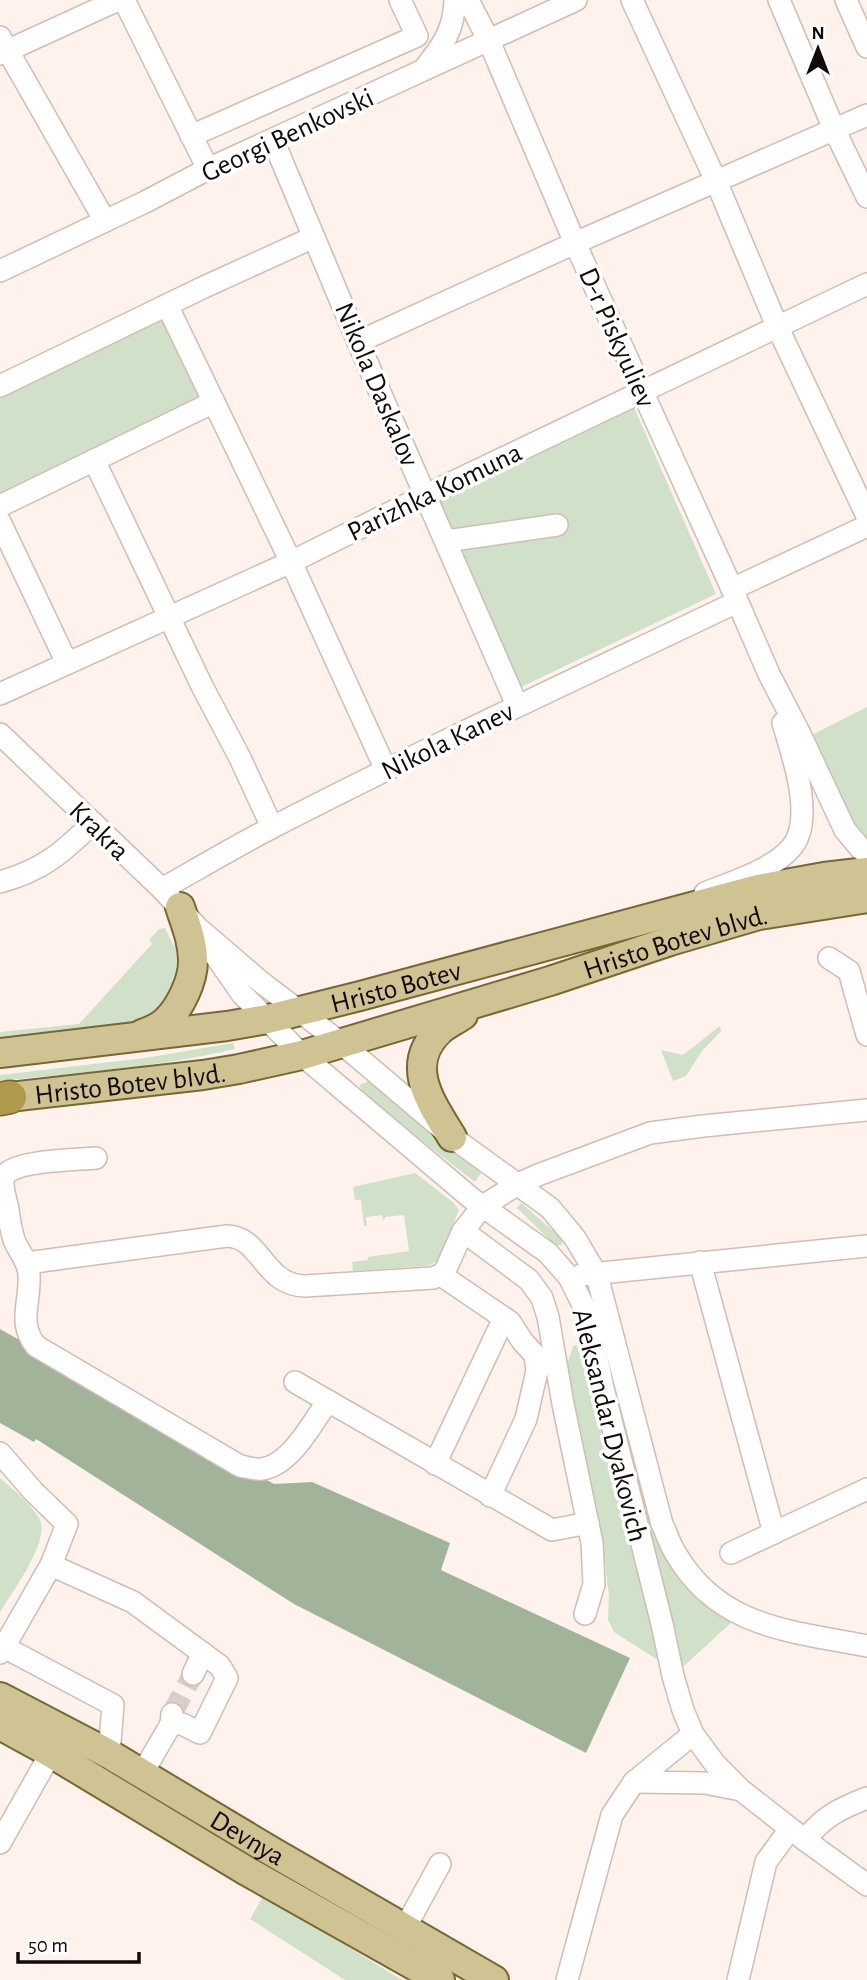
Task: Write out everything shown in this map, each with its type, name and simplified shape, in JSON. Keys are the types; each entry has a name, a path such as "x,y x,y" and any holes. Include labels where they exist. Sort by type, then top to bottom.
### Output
{"main road":[{"path":"644,918 758,889 824,877 865,858"},
{"path":"136,1037 166,1021 190,980 193,963 191,941 171,898"},
{"name":"Hristo Botev blvd.","path":"489,1000 759,915 867,898"},
{"name":"Hristo Botev blvd.","path":"299,1012 644,918"},
{"path":"452,1137 428,1098 422,1065 425,1053 428,1044 441,1028 489,1000"},
{"name":"Hristo Botev","path":"302,1055 489,1000"},
{"name":"Hristo Botev","path":"268,1019 299,1012"},
{"name":"Hristo Botev blvd.","path":"0,1053 268,1019"},
{"name":"Hristo Botev blvd.","path":"3,1098 239,1069 302,1055"},
{"name":"Devnya","path":"0,1697 108,1754 494,1980"},
{"name":"Devnya","path":"0,1725 245,1870 440,1980"}],"street":[{"path":"105,221 3,47 118,0"},
{"path":"124,0 208,170"},
{"path":"191,136 417,36 400,0"},
{"path":"422,72 444,44 455,17 455,0"},
{"name":"D-r Piskyuliev","path":"468,0 489,41 575,243 769,674 845,830 865,858"},
{"name":"Georgi Benkovski","path":"0,271 208,170 576,0"},
{"path":"632,0 716,181 777,326 867,516"},
{"path":"779,0 834,129 867,197"},
{"path":"846,0 867,47"},
{"path":"359,342 575,243 867,115"},
{"name":"Nikola Daskalov","path":"273,140 517,705"},
{"path":"0,386 314,237"},
{"name":"Parizhka Komuna","path":"0,694 291,562 867,284"},
{"path":"167,305 291,562 386,770"},
{"path":"0,506 214,402"},
{"path":"94,460 272,827"},
{"path":"0,522 67,663"},
{"path":"446,541 556,525"},
{"name":"Nikola Kanev","path":"171,898 272,827 735,596 867,526"},
{"name":"D-r Piskyuliev","path":"644,918 755,872 793,847 802,819 800,789 797,769 769,674"},
{"name":"Krakra","path":"0,734 171,898 198,928 299,1012"},
{"path":"0,882 25,875 63,853 93,823"},
{"name":"Krakra","path":"198,928 242,994 268,1019"},
{"path":"829,958 849,971 867,1035"},
{"name":"Aleksandar Dyakovich","path":"299,1012 341,1043 452,1137 551,1208 575,1238 600,1287 662,1524 675,1552 704,1591 733,1613 770,1627 867,1646"},
{"name":"Aleksandar Dyakovich","path":"268,1019 302,1055 471,1198 548,1253 564,1270 586,1311 673,1676 693,1734 715,1764 741,1790 867,1885"},
{"path":"27,1263 227,1236 245,1241 279,1279 290,1285 433,1278 444,1272 463,1231 483,1206 519,1184 650,1133 867,1110"},
{"path":"96,1158 30,1163 11,1168 4,1176 14,1241 27,1263 29,1282 25,1323 28,1336 36,1346 240,1466 260,1470 276,1465 291,1453 328,1401"},
{"path":"463,1231 529,1280 542,1298 592,1543 594,1584 585,1614"},
{"path":"532,1284 564,1270 594,1272 867,1246"},
{"path":"700,1262 774,1533"},
{"path":"586,1311 594,1272"},
{"path":"441,1275 514,1326 535,1355 537,1371 526,1419 490,1496"},
{"path":"435,1464 504,1318"},
{"path":"295,1382 552,1530 588,1523"},
{"path":"0,1453 67,1524 51,1565 2,1650 113,1705 108,1754"},
{"path":"731,1553 867,1489"},
{"path":"51,1565 134,1602 220,1666 227,1678 200,1733 171,1719 142,1774"},
{"path":"193,1674 203,1653"},
{"path":"567,1980 612,1815 634,1782 693,1734"},
{"path":"0,1843 51,1753"},
{"path":"634,1782 705,1783 741,1790"},
{"path":"738,1980 766,1862 798,1835 836,1810 867,1798"},
{"path":"405,1928 440,1864"}],"green space":[{"path":"165,310 207,400 0,501 0,390"},
{"path":"633,405 716,594 517,689 436,500"},
{"path":"867,707 867,843 857,835 810,736"},
{"path":"165,928 177,952 176,968 167,1000 155,1015 132,1024 0,1039 0,1032 79,1024 152,944 149,940 159,929"},
{"path":"720,1026 721,1031 702,1051 686,1076 673,1081 661,1050 683,1055"},
{"path":"233,1043 235,1049 177,1060 0,1081 0,1075 145,1058"},
{"path":"369,1081 481,1173 475,1182 365,1095 359,1085"},
{"path":"415,1173 454,1203 459,1210 439,1259 427,1266 353,1271 352,1262 409,1251 404,1215 385,1217 383,1220 382,1215 366,1217 367,1226 364,1226 361,1200 355,1200 353,1187"},
{"path":"521,1203 558,1235 562,1245 555,1245 517,1208"},
{"path":"0,1329 274,1484 312,1482 450,1543 441,1570 630,1658 586,1753 294,1604 36,1439 34,1442 0,1423"},
{"path":"576,1345 582,1354 659,1654 656,1659 614,1632 608,1620 609,1596 605,1562 593,1507 583,1477 571,1383 566,1368 573,1346"},
{"path":"620,1398 662,1524 734,1620 673,1676"},
{"path":"0,1478 31,1507 42,1527 36,1552 0,1612"},
{"path":"264,1895 402,1980 345,1980 250,1919"}],"tunnel":[{"path":"172,1714 193,1674"}]}
